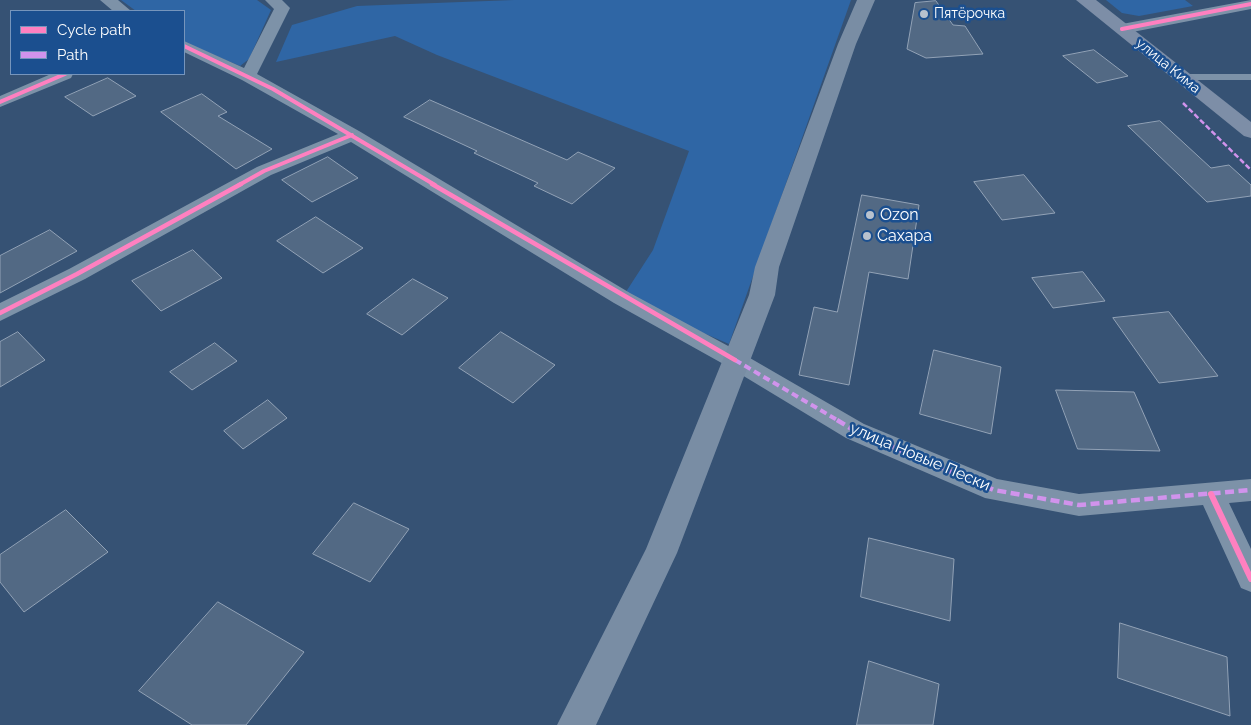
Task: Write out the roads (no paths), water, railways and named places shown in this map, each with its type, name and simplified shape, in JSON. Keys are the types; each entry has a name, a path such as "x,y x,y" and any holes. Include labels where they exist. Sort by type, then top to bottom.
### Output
{"main road":[{"path":"576,725 661,553 762,295 770,258 847,44 866,0"},
{"name":"улица Кима","path":"1085,0 1251,132"}],"street":[{"path":"108,0 122,10"},
{"path":"248,76 282,8 274,0"},
{"path":"1122,29 1251,4"},
{"name":"улица Новые Пески","path":"185,46 248,76 352,135 622,298 735,360 854,431 994,490 1079,505 1251,490"},
{"path":"0,102 63,75"},
{"path":"0,313 77,274 264,171 352,135"},
{"path":"1211,494 1251,579"}],"lane":[{"path":"1182,77 1251,77"}],"place":[{"name":"Пятёрочка","path":"924,14"},
{"name":"Ozon","path":"870,215"},
{"name":"Сахара","path":"867,236"}]}
